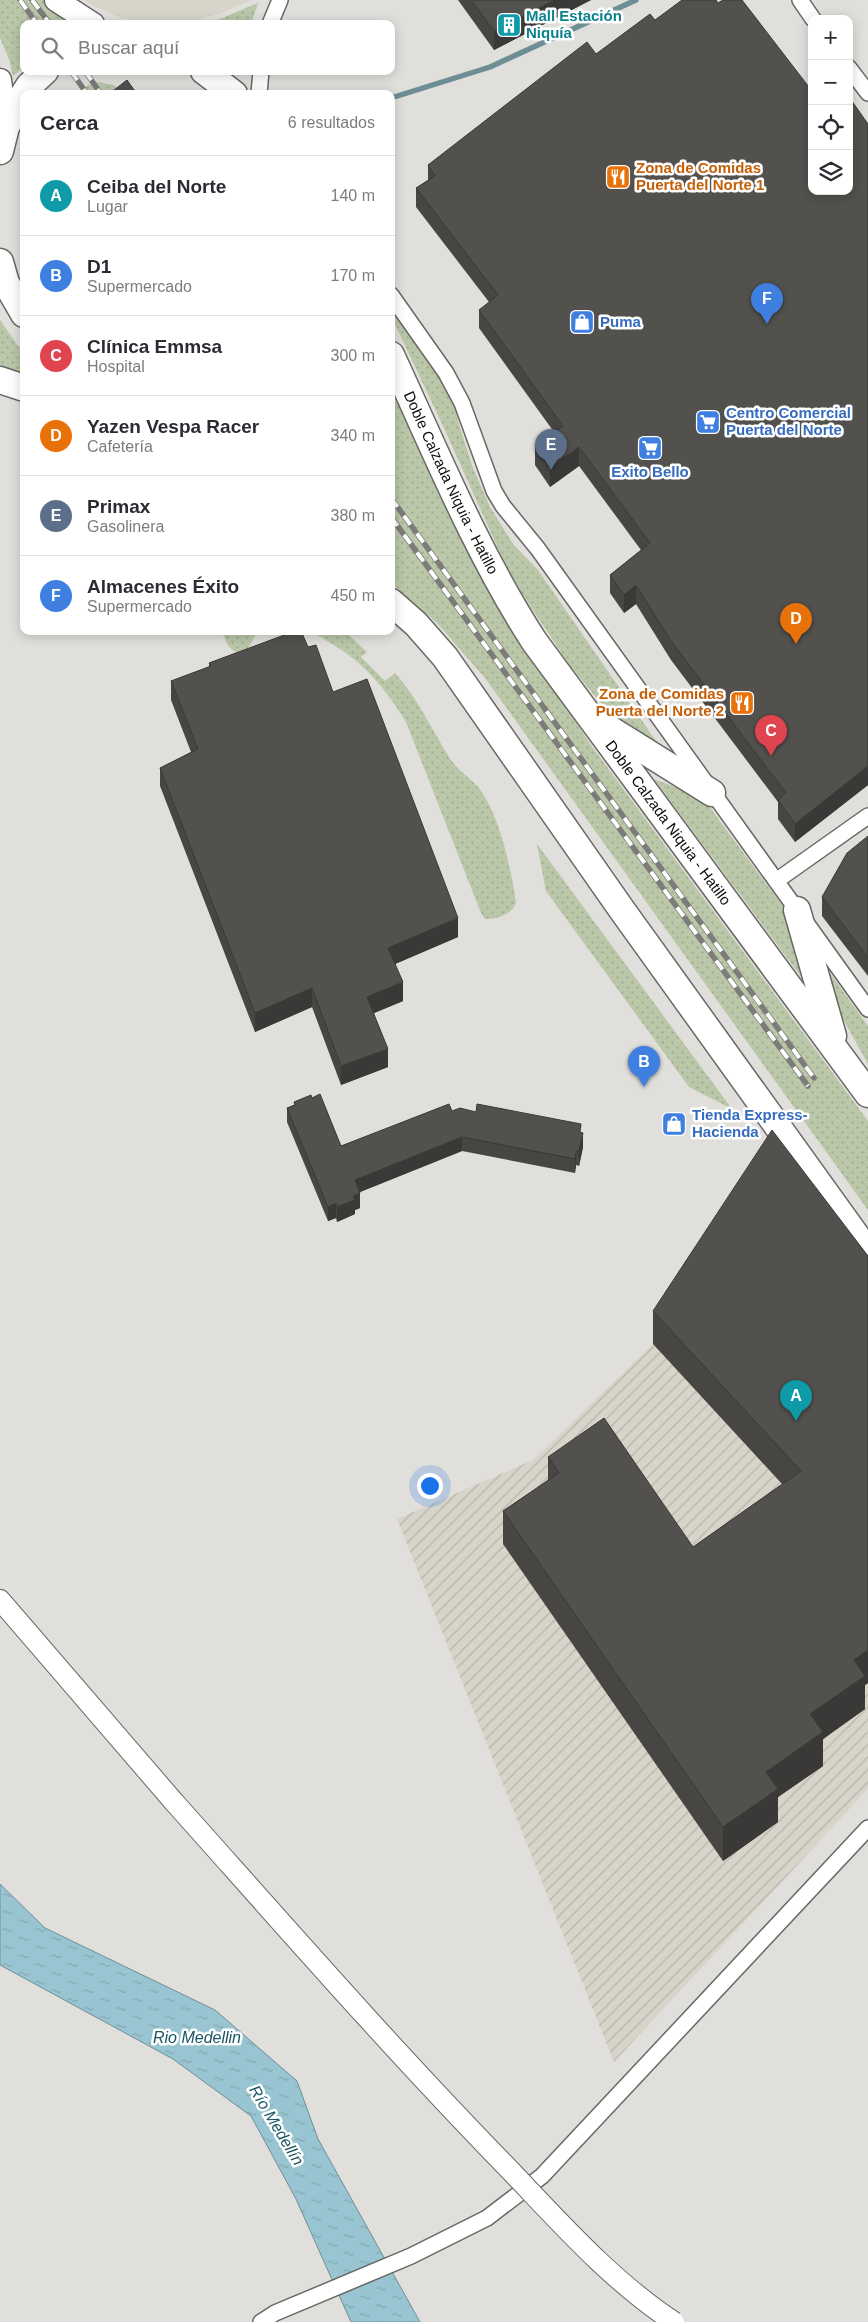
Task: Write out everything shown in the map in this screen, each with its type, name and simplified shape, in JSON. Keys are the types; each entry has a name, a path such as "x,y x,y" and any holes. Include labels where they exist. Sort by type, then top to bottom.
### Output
{"highway":[{"path":"26,90 41,75"},
{"path":"209,75 229,90"},
{"path":"3,139 20,103"},
{"path":"0,262 6,283 20,307"},
{"name":"Doble Calzada Niquia - Hatillo","path":"395,364 484,557 534,641 868,1094"},
{"path":"0,380 20,387"},
{"path":"395,606 416,624 445,657 622,910 868,1252"},
{"path":"588,715 712,792"},
{"path":"797,910 837,1051"}],"main road":[{"path":"56,0 87,20"},
{"path":"0,80 3,139"},
{"path":"0,1600 174,1802 475,2134 595,2257 660,2313 674,2322"}],"street":[{"path":"272,20 280,0"},
{"path":"800,0 811,15"},
{"path":"853,73 868,93"},
{"path":"260,90 261,75"},
{"path":"395,301 446,373 462,402 494,491 503,506 538,549 868,1009"},
{"path":"776,882 868,816"},
{"path":"262,2322 275,2313 411,2256 487,2218 542,2176 868,1828"}],"shaded area":[{"path":"85,0 251,0 221,13 196,20 132,20 121,18"},
{"path":"653,1344 795,1498 868,1582 868,1789 614,2062 397,1519 533,1460"}],"green space":[{"path":"0,0 43,0 51,8 71,20 20,20 20,70 13,76 9,59 0,38"},
{"path":"258,3 252,20 218,20"},
{"path":"97,82 114,85 119,90 83,90 88,85"},
{"path":"395,314 453,395 459,425 473,468 490,507 513,544 538,570 667,757 624,731 570,666 506,566 395,324"},
{"path":"0,320 20,348 20,380 0,372"},
{"path":"395,391 448,514 498,607 593,748 868,1121 868,1210 485,678 437,623 395,586"},
{"path":"223,635 255,635 249,647 240,653 230,648"},
{"path":"316,635 349,635 367,652 361,657 385,681 395,673 417,703 452,761 478,787 493,812 508,859 516,903 511,911 499,917 485,919 406,722 376,680 353,658"},
{"path":"654,779 703,798 792,919 808,986"},
{"path":"537,844 732,1109 689,1087 546,891"},
{"path":"827,969 868,1026 868,1064 841,1015"}],"water":[{"name":"Rio Medellin","path":"0,1884 45,1928 215,2010 297,2081 318,2139 420,2322 351,2322 296,2199 251,2116 173,2059 0,1965"}],"building":[{"path":"471,0 555,0 494,31"},
{"name":"Centro Comercial Puerta del Norte","path":"682,0 716,0 718,3 723,0 742,0 808,86 808,195 853,195 853,103 868,124 868,766 795,824 778,800 786,793 671,641 636,585 624,595 610,575 650,543 579,447 550,468 535,446 563,426 479,310 498,295 416,188 435,176 428,165 587,42 596,54 650,14 655,20"},
{"path":"127,80 134,90 114,90"},
{"path":"284,635 303,635 308,647 316,645 333,692 367,679 458,918 388,948 403,982 367,997 388,1049 341,1066 312,988 255,1013 160,768 198,749 171,681 211,666 209,663"},
{"path":"868,836 868,958 822,897 847,853"},
{"path":"320,1094 341,1146 449,1104 452,1111 460,1108 476,1112 477,1104 581,1124 580,1132 583,1133 575,1159 462,1137 355,1180 360,1193 353,1196 355,1200 337,1207 336,1203 328,1207 287,1108 295,1105 294,1102 311,1095 312,1098"},
{"path":"772,1130 868,1256 868,1650 854,1660 865,1676 810,1714 823,1732 766,1772 778,1789 723,1827 503,1511 559,1473 548,1457 604,1418 693,1547 801,1471 653,1311"}],"waterway":[{"path":"395,97 490,67 636,0"}],"railway":[{"path":"20,0 34,20"},
{"path":"32,0 47,20"},
{"path":"74,75 84,90"},
{"path":"88,75 98,90"},
{"path":"395,503 814,1078"},
{"path":"395,522 808,1086"}],"place":[{"name":"Mall Estación Niquía","path":"509,25"},
{"name":"Zona de Comidas Puerta del Norte 1","path":"618,177"},
{"name":"Puma","path":"582,322"},
{"name":"Almacenes Éxito","path":"767,324"},
{"name":"Centro Comercial Puerta del Norte","path":"708,422"},
{"name":"Exito Bello","path":"650,448"},
{"name":"Primax","path":"551,470"},
{"name":"Yazen Vespa Racer","path":"796,644"},
{"name":"Zona de Comidas Puerta del Norte 2","path":"742,703"},
{"name":"Clínica Emmsa","path":"771,756"},
{"name":"D1","path":"644,1087"},
{"name":"Tienda Express- Hacienda","path":"674,1124"},
{"name":"Ceiba del Norte","path":"796,1421"}],"water label":[{"name":"Río Medellín","path":"277,2125"}]}
